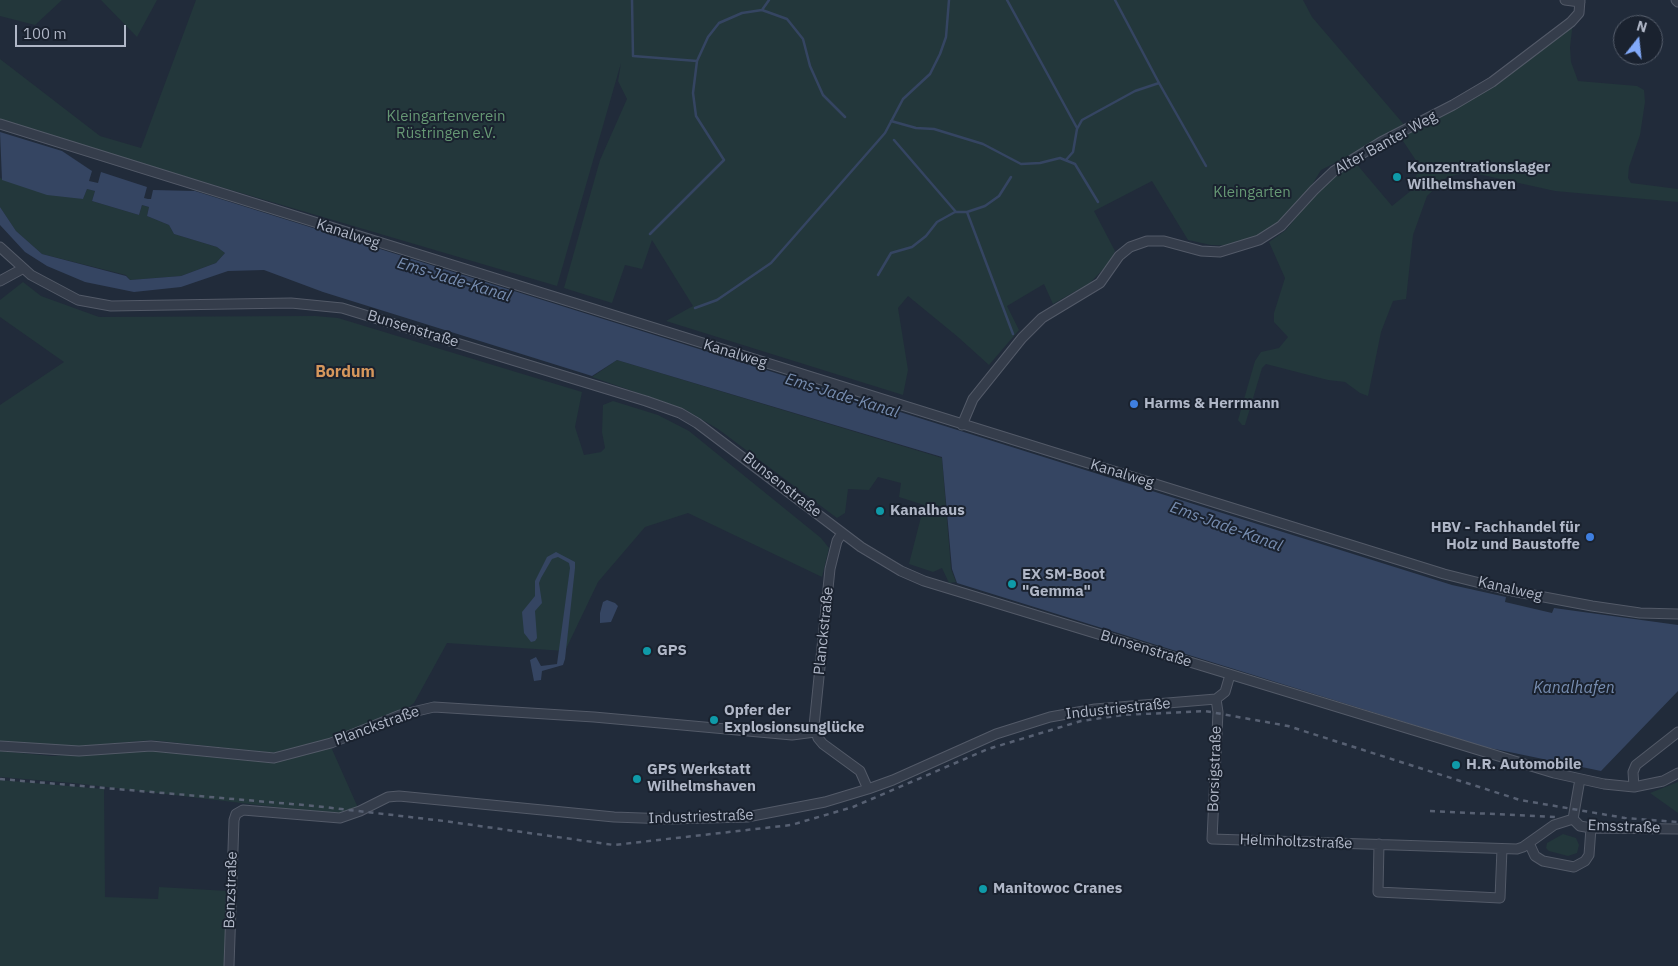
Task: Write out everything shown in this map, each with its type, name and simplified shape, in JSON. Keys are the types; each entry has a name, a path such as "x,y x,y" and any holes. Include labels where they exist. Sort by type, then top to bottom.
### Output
{"street":[{"path":"1565,0 1580,1"},
{"name":"Alter Banter Weg","path":"962,424 973,399 1022,338 1044,317 1100,283 1120,256 1130,247 1147,241 1164,241 1201,251 1214,252 1259,240 1281,226 1334,171 1381,142 1454,105 1492,82 1571,22 1578,12 1580,1"},
{"name":"Kanalweg","path":"0,124 1444,574 1512,591 1592,606 1647,614 1678,614"},
{"name":"Bunsenstraße","path":"0,247 22,269 65,295 78,300 111,306 291,303 342,308 646,401 680,413 711,432 842,533 885,562 912,576 1230,675 1580,780 1634,787 1663,781 1678,773"},
{"path":"0,281 22,269"},
{"name":"Planckstraße","path":"0,746 79,751 151,746 274,758 330,743 400,715 434,707 594,717 792,735 815,732 830,569 837,540 842,533"},
{"path":"1216,699 1225,692 1230,675"},
{"name":"Industriestraße","path":"236,814 243,810 340,818 360,812 388,798 399,796 614,817 669,819 747,817 825,802 868,789 893,780 996,734 1050,718 1095,709 1216,699"},
{"name":"Borsigstraße","path":"1212,839 1218,712 1216,699"},
{"path":"815,732 823,744 860,771 868,789"},
{"path":"1634,787 1633,772 1636,765 1678,732"},
{"path":"1580,780 1573,820 1554,825 1529,844 1535,856 1543,861 1574,867 1585,861 1589,855 1591,828"},
{"name":"Benzstraße","path":"229,966 234,820 236,814"},
{"name":"Emsstraße","path":"1573,820 1577,824 1591,828 1678,829"},
{"name":"Helmholtzstraße","path":"1212,839 1502,849 1517,849 1529,844"},
{"path":"1379,844 1378,892 1500,898 1502,849"}],"green space":[{"path":"0,0 62,0 35,25 0,16"},
{"path":"101,0 157,0 137,37"},
{"path":"196,0 1303,0 1312,17 1406,127 1321,170 1304,198 1281,223 1260,239 1235,246 1211,245 1188,240 1152,181 1094,211 1115,251 1109,263 1090,283 1053,304 1044,284 1007,306 1019,330 989,365 908,296 898,308 908,370 903,395 666,321 693,306 652,240 642,269 625,265 612,303 564,288 600,160 627,99 618,81 621,63 557,286 136,162 0,119 0,59 100,136 141,148"},
{"path":"1573,22 1570,47 1571,62 1578,81 1637,86 1644,90 1645,102 1640,135 1629,167 1628,178 1631,183 1678,189 1678,202 1555,191 1469,172 1447,177 1427,196 1413,235 1406,299 1393,301 1381,332 1368,396 1360,393 1345,382 1328,380 1266,364 1262,368 1245,425 1242,425 1238,420 1255,361 1261,352 1279,348 1288,337 1274,322 1274,313 1285,278 1269,242 1286,230 1315,194 1354,161 1392,206 1413,189 1419,165 1399,135 1489,88"},
{"path":"0,178 83,199 87,189 95,191 92,201 139,215 142,205 149,207 147,216 169,225 174,234 217,247 225,253 216,263 181,276 130,280 126,275 42,254 16,231 0,207"},
{"path":"23,282 41,296 99,317 315,316 338,318 582,392 575,427 584,455 601,452 605,448 602,432 603,405 613,401 658,415 689,431 821,538 829,548 822,577 688,513 645,527 598,582 565,651 447,643 414,703 397,716 330,742 274,753 151,740 52,749 0,743 0,405 64,362 0,317 0,300"},
{"path":"617,360 942,458 951,569 956,582 949,583 942,568 933,572 909,564 924,505 899,497 901,483 878,477 869,490 848,489 845,513 837,518 718,429 684,409 592,377"},
{"path":"331,747 359,810 342,815 73,783 0,777 0,751 52,756 151,749 274,760"},
{"path":"0,780 104,789 105,897 158,899 159,887 228,891 226,966 0,966"},
{"path":"1678,782 1678,813 1650,793"},
{"path":"1563,834 1576,838 1579,845 1577,853 1568,856 1549,851 1546,848 1547,843"}],"water":[{"name":"Kanalhafen","path":"0,132 62,151 92,171 89,181 98,183 101,172 147,187 144,198 148,199 151,199 153,190 195,191 1452,585 1506,597 1505,602 1552,613 1554,608 1678,625 1678,691 1601,771 1485,747 957,583 952,569 942,457 617,360 592,376 323,292 264,270 228,271 181,287 134,292 85,282 47,266 25,252 0,225 0,207 16,231 42,254 126,276 130,280 181,276 216,263 225,253 217,247 174,234 169,225 147,216 149,207 142,205 139,215 92,201 95,191 87,189 83,199 47,195 2,180"},
{"path":"556,552 575,562 565,659 563,665 542,671 541,680 534,681 530,660 536,657 541,666 557,664 570,568 569,563 558,557 552,559 541,578 539,583 542,603 535,611 537,638 535,641 531,642 524,633 522,612 535,596 535,581 547,557"},
{"path":"607,600 618,606 611,622 600,623 603,602"}],"waterway":[{"path":"632,0 633,56 697,61 693,93 696,116 724,160 650,234"},
{"path":"762,10 769,0"},
{"path":"695,308 717,300 771,263 885,133 903,99 930,74 940,54 946,37 949,0"},
{"path":"1007,0 1077,128"},
{"path":"1115,0 1159,83"},
{"path":"697,61 708,37 719,23 742,13 762,10 787,19 803,39 810,66 823,95 845,117"},
{"path":"1066,160 1073,152 1077,129 1082,120 1135,91 1159,83 1206,166"},
{"path":"891,121 916,128 934,129 983,144 1021,164 1040,163 1060,158 1075,164 1098,202"},
{"path":"894,140 956,212 967,212 985,206 999,196 1011,177"},
{"path":"878,275 891,253 912,247 926,236 937,222 955,212"},
{"path":"967,212 1013,334"}],"railway":[{"path":"0,779 315,806 444,821 614,845 791,825 853,807 988,749 1081,721 1123,715 1205,711 1288,726 1520,800 1625,818 1678,822"},
{"path":"1430,811 1556,817"}],"place":[{"name":"Konzentrationslager Wilhelmshaven","path":"1397,177"},
{"name":"Harms & Herrmann","path":"1134,404"},
{"name":"Kanalhaus","path":"880,511"},
{"name":"HBV - Fachhandel für Holz und Baustoffe","path":"1590,537"},
{"name":"EX SM-Boot \"Gemma\"","path":"1012,584"},
{"name":"GPS","path":"647,651"},
{"name":"Opfer der Explosionsunglücke","path":"714,720"},
{"name":"H.R. Automobile","path":"1456,765"},
{"name":"GPS Werkstatt Wilhelmshaven","path":"637,779"},
{"name":"Manitowoc Cranes","path":"983,889"}],"district":[{"name":"Bordum","path":"345,372"}],"park label":[{"name":"Kleingartenverein Rüstringen e.V.","path":"446,126"},
{"name":"Kleingarten","path":"1252,193"}],"water label":[{"name":"Ems-Jade-Kanal","path":"454,280"},
{"name":"Ems-Jade-Kanal","path":"842,396"},
{"name":"Ems-Jade-Kanal","path":"1226,527"}]}
